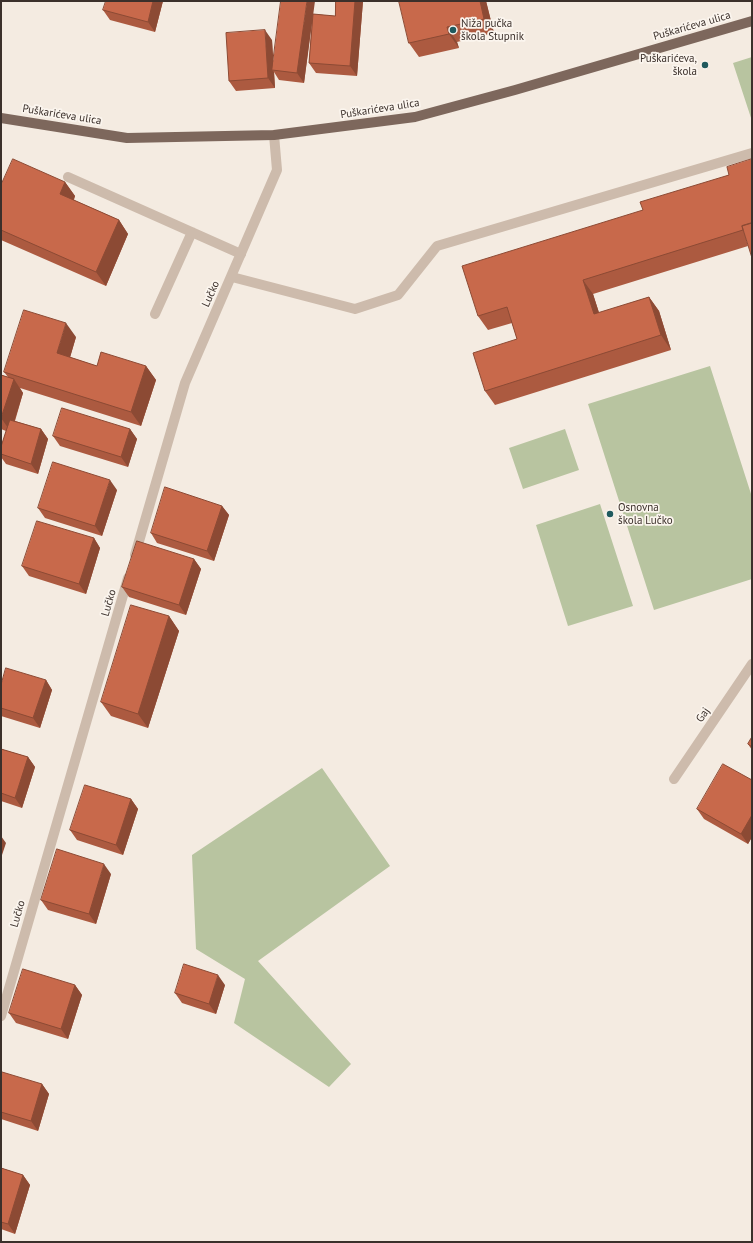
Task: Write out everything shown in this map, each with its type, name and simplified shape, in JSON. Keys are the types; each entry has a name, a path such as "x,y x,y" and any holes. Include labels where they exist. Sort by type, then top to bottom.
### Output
{"main road":[{"name":"Puškarićeva ulica","path":"1,118 127,138 274,135 415,117 515,90 752,21"}],"street":[{"name":"Lučko","path":"1,1016 185,383 277,170 274,135"},
{"path":"232,277 354,308 398,295 437,246 752,153"},
{"path":"68,177 241,254"},
{"path":"155,314 192,232"},
{"name":"Gaj","path":"674,779 752,664"}],"green space":[{"path":"752,57 752,121 733,63"},
{"path":"710,366 752,497 752,579 654,610 588,404"},
{"path":"565,429 579,470 523,489 509,448"},
{"path":"600,504 633,606 568,626 536,525"},
{"path":"322,768 390,866 258,961 351,1064 329,1087 234,1023 245,979 196,949 192,855"}],"building":[{"path":"106,1 153,1 148,22 103,10"},
{"path":"281,1 307,1 297,73 272,70"},
{"path":"336,1 355,1 350,66 309,63 313,14 335,16"},
{"name":"Niža pučka škola Stupnik","path":"399,1 480,1 484,19 447,27 449,34 409,43"},
{"path":"265,30 268,78 229,81 226,33"},
{"path":"13,159 65,182 60,194 119,220 96,272 1,230 1,185"},
{"path":"752,159 752,223 742,226 743,230 583,280 594,314 649,297 661,335 485,391 473,353 517,339 507,307 478,316 462,266 643,210 640,202 729,175 727,167"},
{"path":"752,223 752,258 742,226"},
{"path":"24,310 66,323 57,353 97,366 101,352 146,366 131,412 4,372"},
{"path":"1,375 14,379 1,418"},
{"path":"62,408 130,429 121,457 53,436"},
{"path":"10,420 41,429 31,464 1,454 1,447"},
{"path":"53,462 110,480 95,526 38,508"},
{"path":"165,487 222,506 207,551 151,533"},
{"path":"37,521 94,538 79,584 22,566"},
{"path":"137,541 194,559 179,605 122,587"},
{"path":"131,605 169,616 138,714 101,702"},
{"path":"6,668 46,680 33,718 1,708 1,685"},
{"path":"752,737 752,747 748,744"},
{"path":"1,749 28,757 15,798 1,793"},
{"path":"723,764 752,780 752,815 741,834 697,809"},
{"path":"85,785 131,799 116,845 70,830"},
{"path":"57,849 104,864 89,914 41,900"},
{"path":"184,964 218,975 209,1004 175,993"},
{"path":"23,969 75,985 61,1029 9,1013"},
{"path":"2,1072 42,1084 31,1121 1,1112"},
{"path":"1,1168 23,1175 8,1224 1,1222"}],"place":[{"name":"Niža pučka škola Stupnik","path":"453,30"},
{"name":"Puškarićeva, škola","path":"705,65"},
{"name":"Osnovna škola Lučko","path":"610,514"}]}
